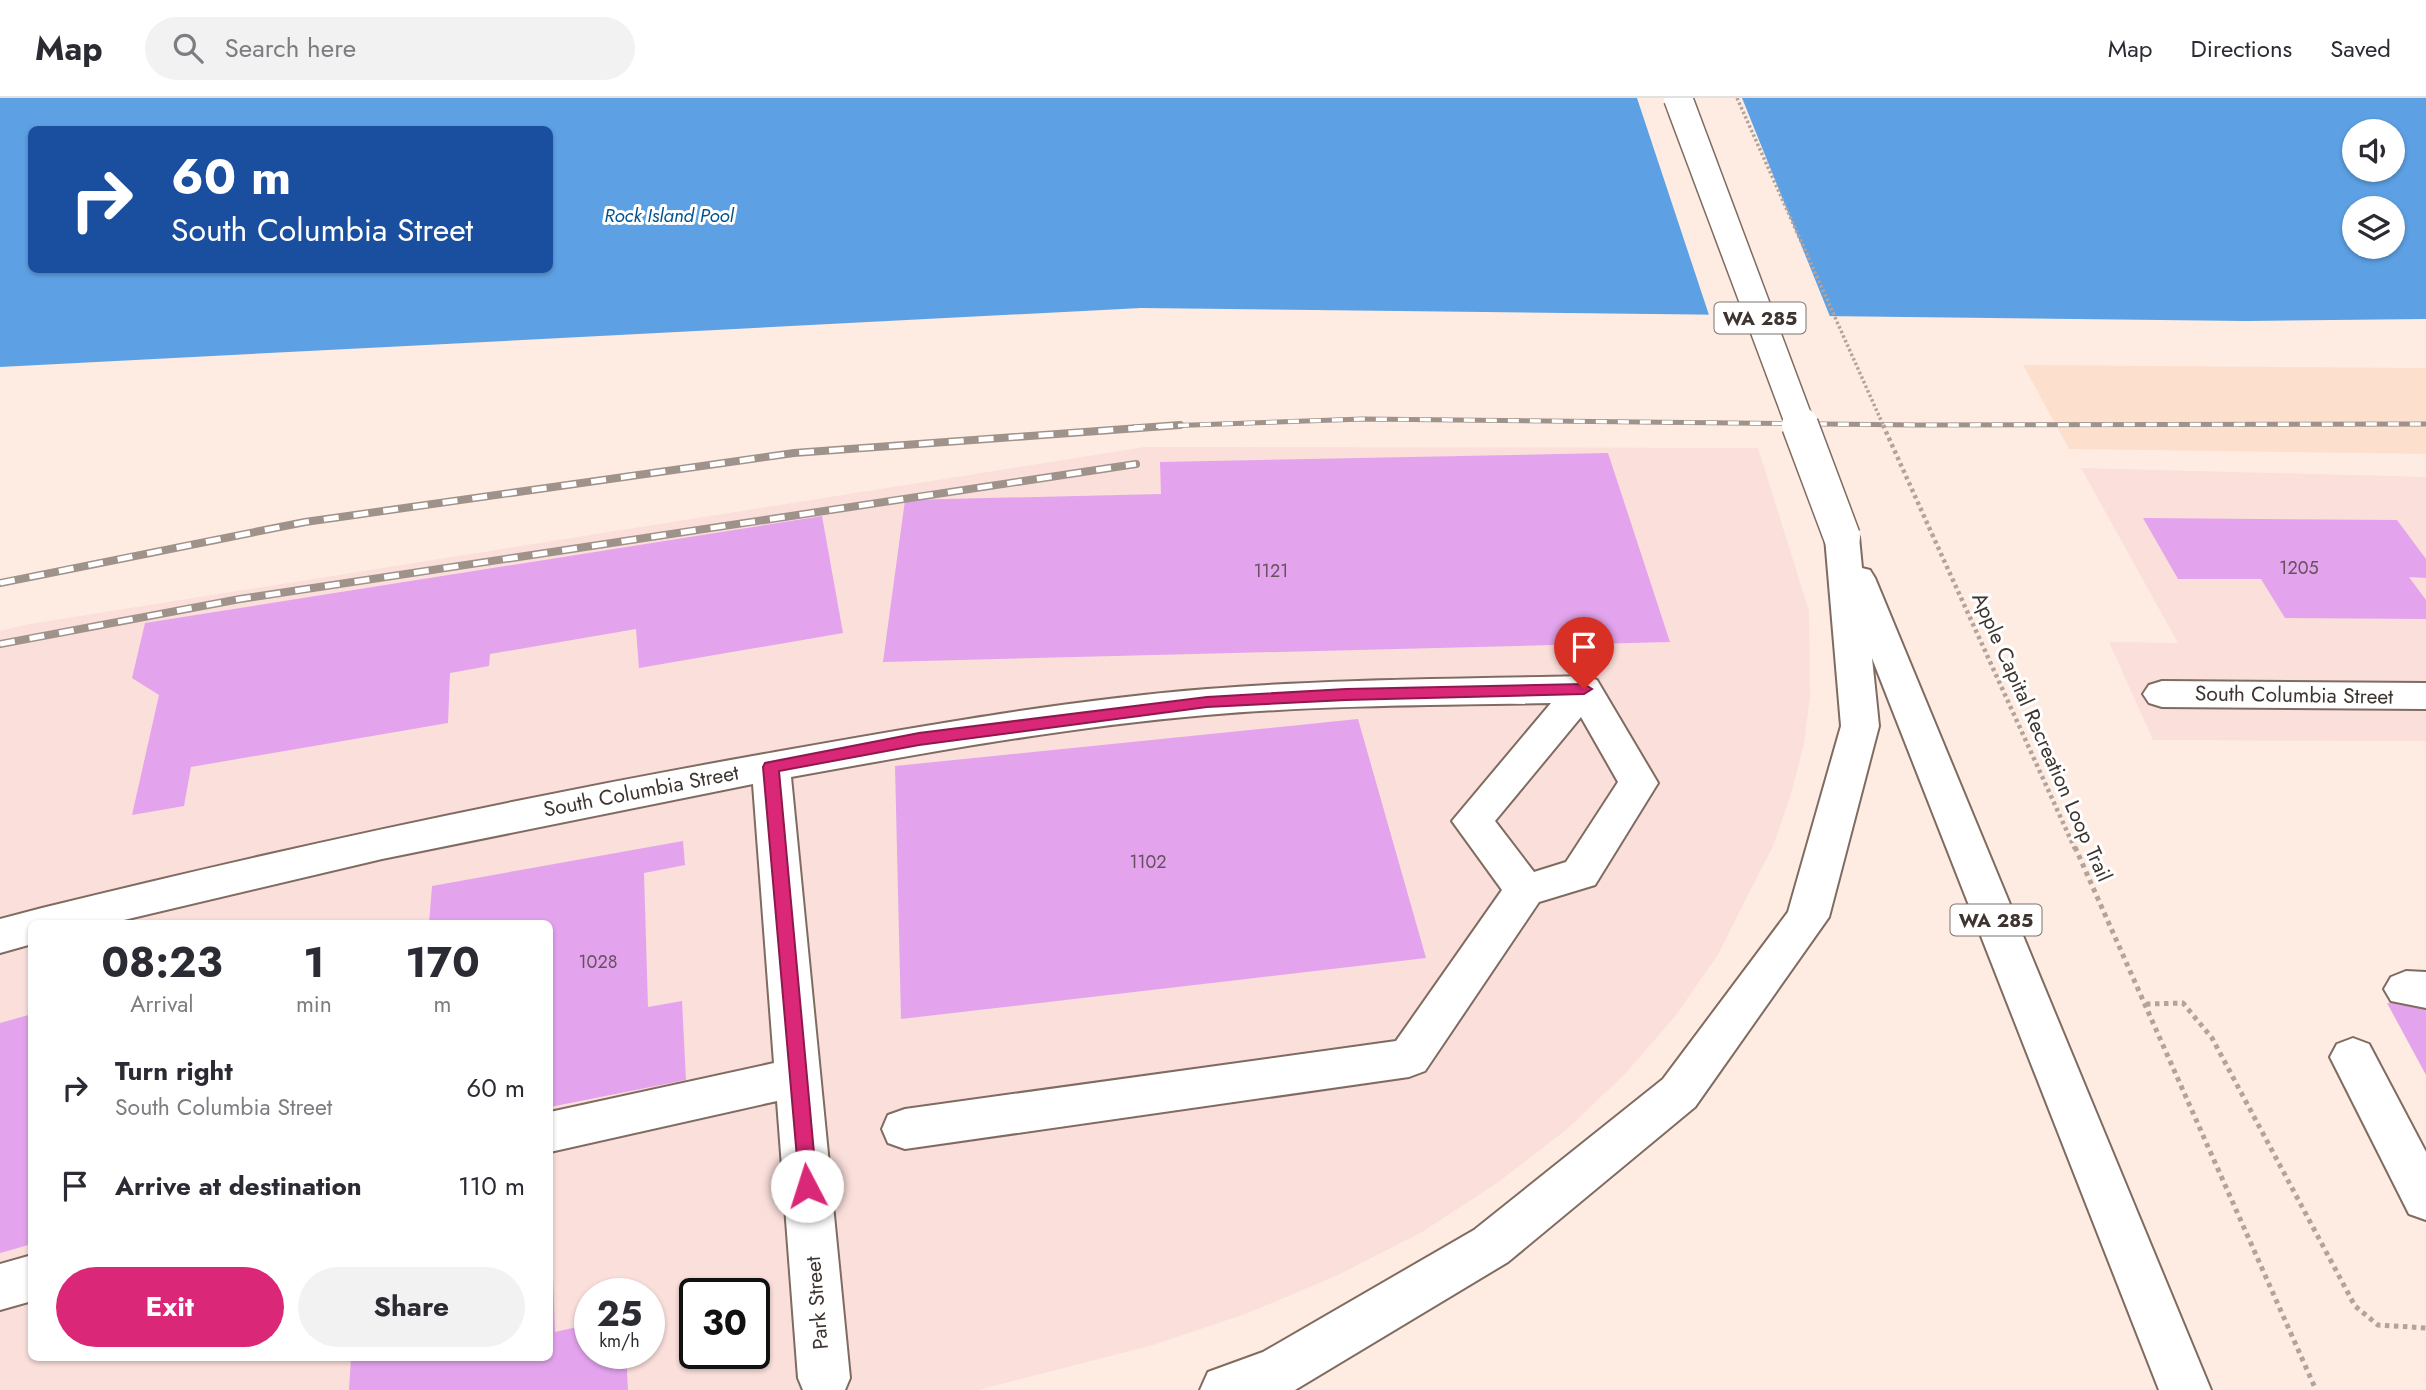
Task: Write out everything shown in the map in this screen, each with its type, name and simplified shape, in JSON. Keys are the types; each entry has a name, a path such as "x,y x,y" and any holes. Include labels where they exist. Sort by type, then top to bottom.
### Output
{"main road":[{"name":"WA 285","path":"1678,98 1842,537 2185,1390"},
{"path":"1226,1390 1277,1372 1490,1245 1669,1102 1679,1093 1808,917 1860,726 1842,537"},
{"path":"905,1129 1409,1058 1525,890 1580,874 1638,783 1584,689 1472,821 1525,890"},
{"name":"South Columbia Street","path":"58,920 343,850 919,739 1207,702 1346,695 1584,689"},
{"name":"South Columbia Street","path":"2162,694 2426,696"},
{"name":"Park Street","path":"771,767 824,1378"},
{"path":"0,936 28,928"},
{"path":"2353,1057 2426,1199"},
{"path":"553,1131 797,1077"},
{"path":"0,1287 28,1279"}],"path":[{"name":"Apple Capital Recreation Loop Trail","path":"1737,98 2146,1004 2316,1390"},
{"path":"2146,1004 2183,1003 2212,1038 2355,1306 2378,1325 2426,1328"}],"shaded area":[{"path":"2023,365 2426,368 2426,454 2069,449"},
{"path":"1145,447 1758,448 1809,611 1810,696 1804,744 1791,794 1773,846 1717,956 1676,1015 1625,1074 1566,1130 1497,1183 1422,1232 1338,1275 1248,1313 1153,1345 978,1390 0,1390 0,631 30,624"},
{"path":"2081,468 2426,477 2426,741 2153,740 2109,642 2178,643"}],"water":[{"name":"Rock Island Pool","path":"0,98 2426,98 2426,319 2246,321 1141,308 0,367"}],"pier":[{"path":"1637,98 1742,98 1831,319 1710,318"}],"building":[{"path":"1608,453 1670,642 883,662 905,500 1161,494 1160,462"},
{"path":"822,516 843,633 639,668 636,629 490,654 489,666 450,673 448,723 191,767 184,806 132,815 159,695 132,678 145,623"},
{"path":"2143,518 2397,520 2426,559 2426,578 2409,577 2426,600 2426,619 2285,618 2261,579 2178,579"},
{"path":"1358,719 1426,958 901,1019 895,766"},
{"path":"683,841 685,865 644,873 648,1007 682,1001 686,1080 553,1106 553,920 429,920 432,886"},
{"path":"2387,1003 2426,1004 2426,1075"},
{"path":"28,1015 28,1245 0,1253 0,1023"},
{"path":"553,1278 555,1332 574,1328 574,1369 627,1369 628,1390 349,1390 351,1361 553,1361"}],"railway":[{"path":"1170,426 1363,419 1917,425 2426,424"},
{"path":"1170,426 1180,425"},
{"path":"0,583 305,522 794,453 1170,426"},
{"path":"1134,427 1170,426"},
{"path":"0,644 240,599 1136,464"}],"route":[{"path":"807,1186 771,767 919,739 1207,702 1346,695 1584,689"}]}
